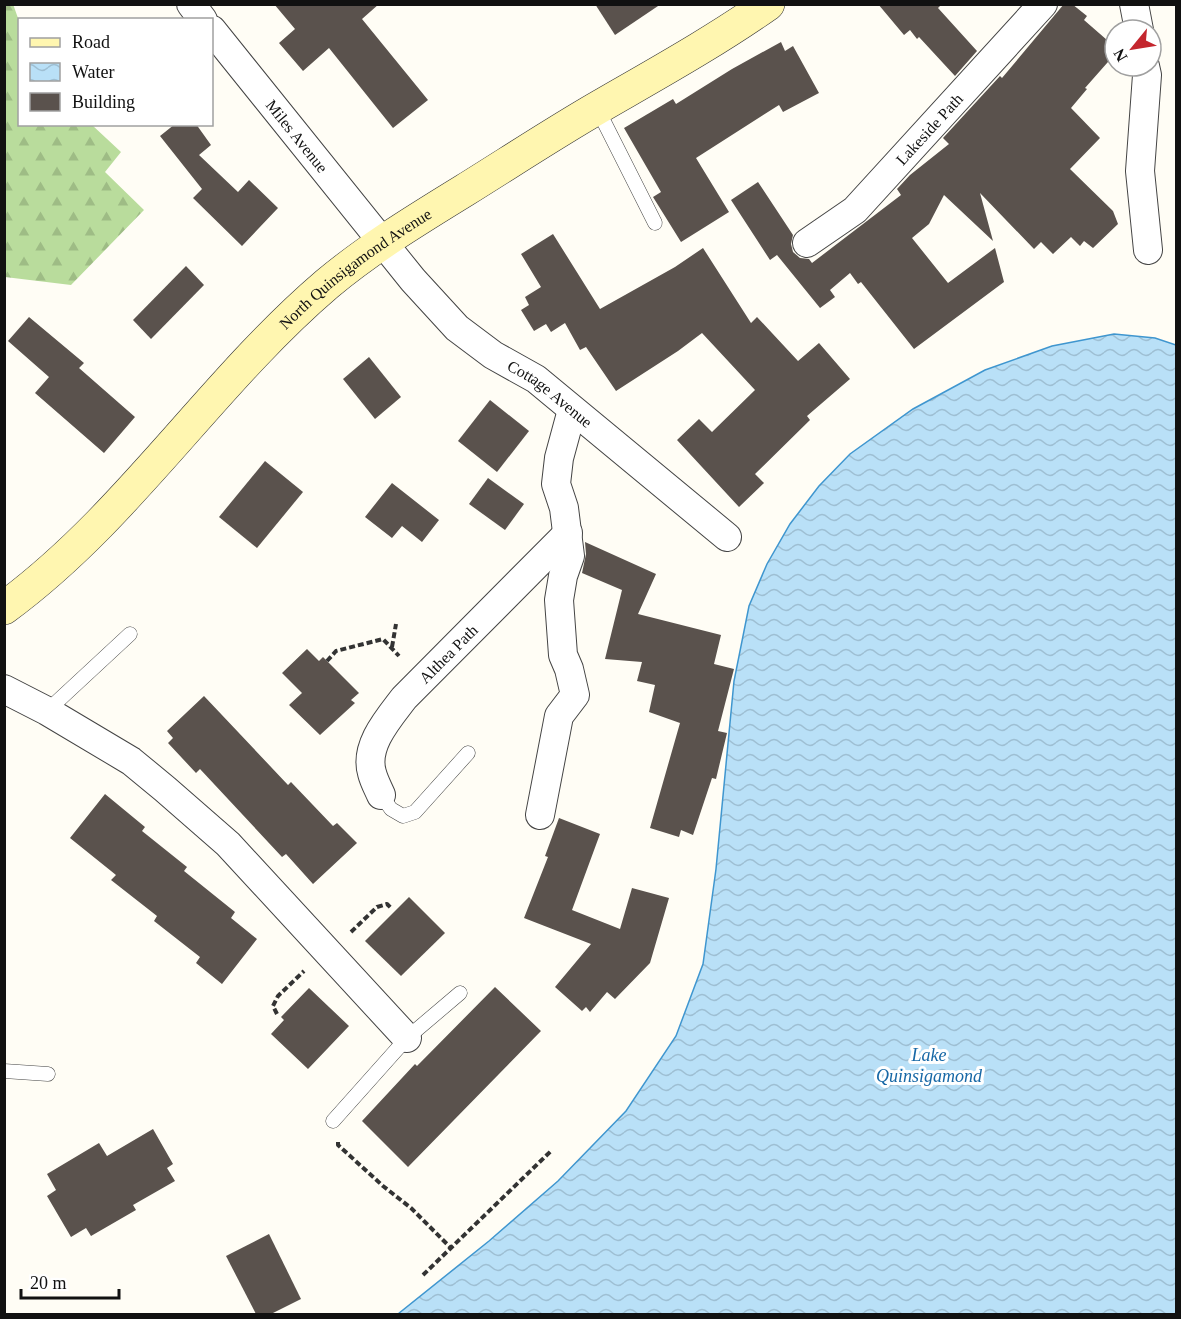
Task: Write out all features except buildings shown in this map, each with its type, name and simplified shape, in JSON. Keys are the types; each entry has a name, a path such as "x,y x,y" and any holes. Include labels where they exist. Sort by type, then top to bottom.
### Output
{"main road":[{"name":"North Quinsigamond Avenue","path":"4,608 32,588 96,527 269,339 303,305 346,269 382,242 597,108 689,55 752,9"}],"street":[{"path":"191,4 202,18"},
{"name":"Lakeside Path","path":"807,243 855,210 1042,4"},
{"name":"Miles Avenue","path":"213,31 382,242"},
{"path":"1147,78 1140,171 1148,250"},
{"name":"Cottage Avenue","path":"382,242 428,299 457,328 493,355 536,379 727,537"},
{"path":"540,815 559,716 575,695 563,655 559,600 563,576 570,556 564,508 556,484 559,458 572,410"},
{"name":"Althea Path","path":"381,795 371,772 372,751 383,726 404,698 568,533"},
{"path":"4,689 47,711 131,761 165,789 228,844 407,1038"}],"lane":[{"path":"597,108 655,223"},
{"path":"47,711 130,634"},
{"path":"381,795 391,809 403,816 415,812 468,753"},
{"path":"333,1121 407,1038 460,993"},
{"path":"4,1071 48,1074"}],"path":[{"path":"392,648 396,624"},
{"path":"327,661 336,651 383,639 399,656"},
{"path":"277,1014 273,1006 278,996 377,907 387,904 391,908"},
{"path":"333,1121 338,1145 382,1186 411,1208 451,1248"},
{"path":"423,1275 552,1150"}],"green space":[{"path":"13,4 18,18 18,126 93,126 121,152 105,172 144,210 71,285 5,277 4,5"}],"water":[{"name":"Lake Quinsigamond","path":"1114,334 1155,338 1176,345 1176,1314 398,1314 489,1241 558,1181 626,1111 676,1036 703,964 716,869 734,681 749,606 767,564 790,524 819,486 850,454 913,409 985,370 1052,346"}]}
